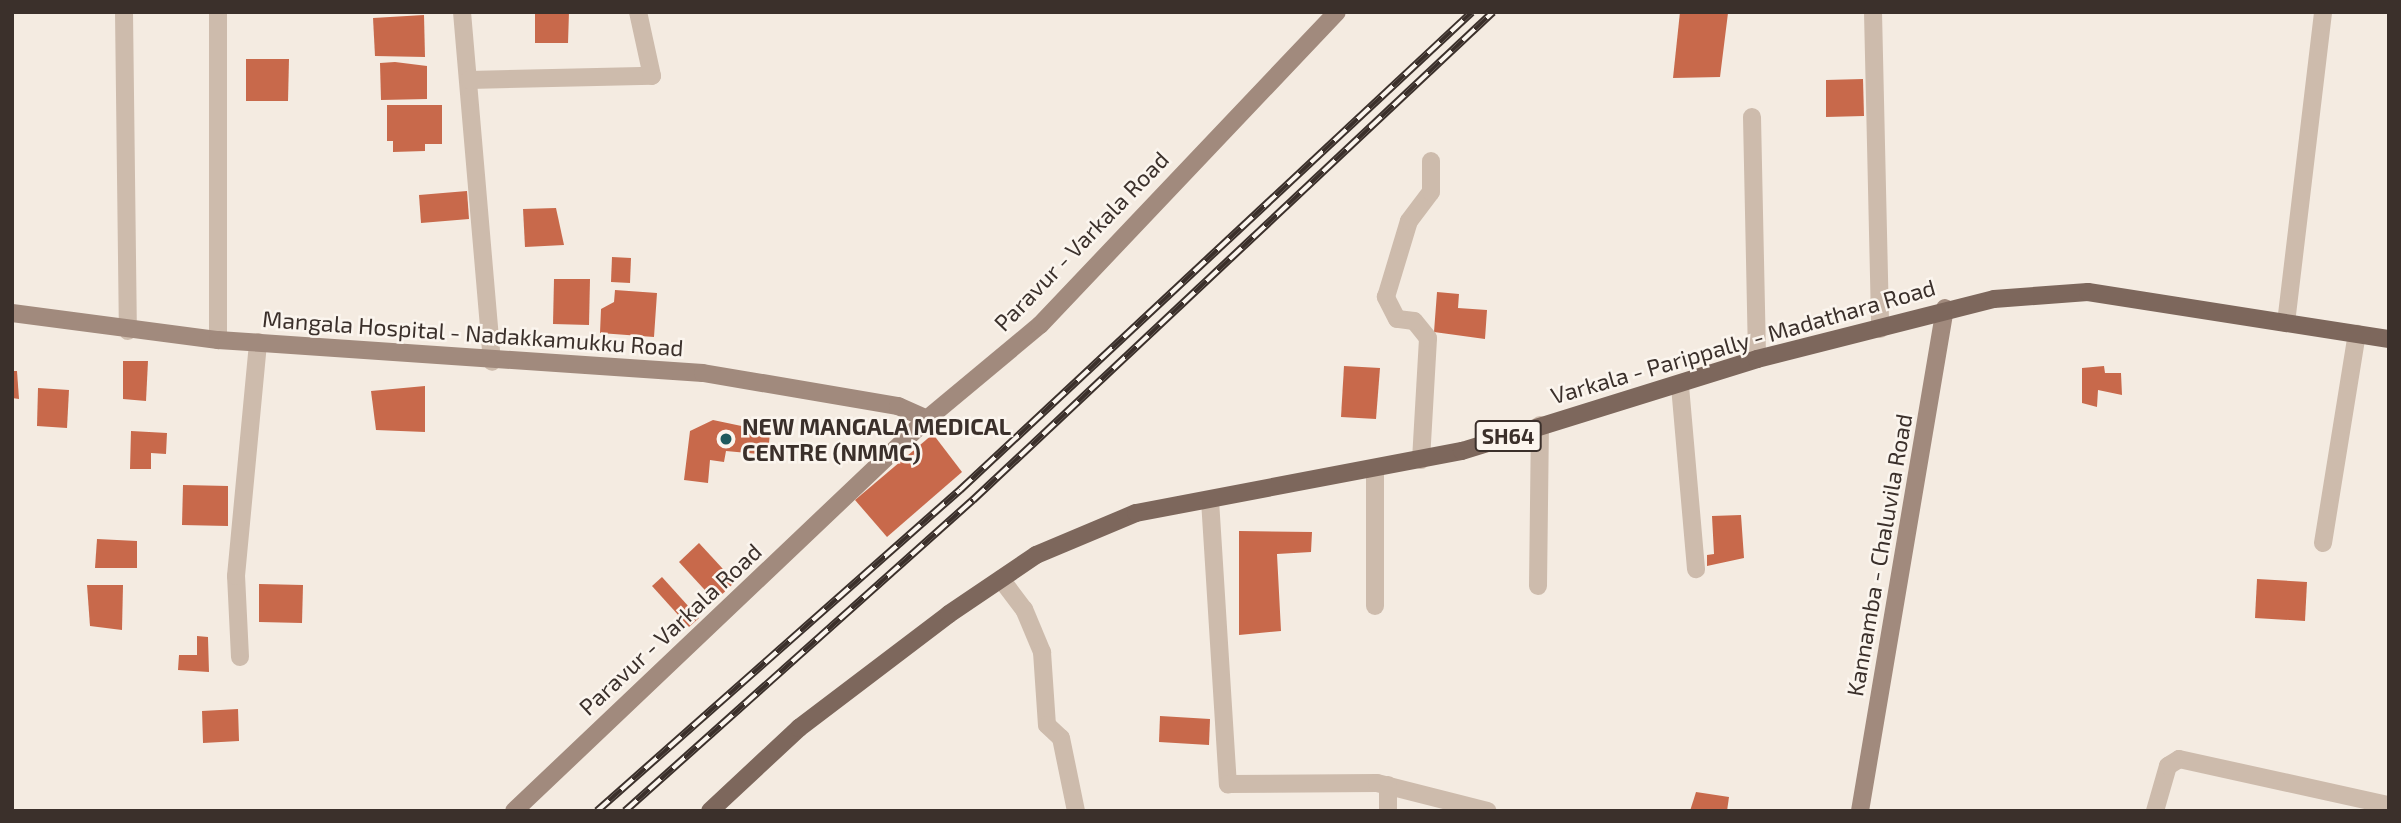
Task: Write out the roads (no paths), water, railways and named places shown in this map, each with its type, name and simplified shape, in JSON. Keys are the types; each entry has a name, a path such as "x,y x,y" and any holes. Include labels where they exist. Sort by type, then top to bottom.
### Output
{"main road":[{"name":"Paravur - Varkala Road","path":"514,811 927,419 1040,325 1337,12"},
{"name":"Varkala - Parippally - Madathara Road","path":"710,811 799,728 1001,579 1036,555 1136,513 1421,460 1679,386 1758,359 1880,329 1945,308 2088,292 2389,339"},
{"name":"Kannamba - Chaluvila Road","path":"1860,811 1945,308"},
{"name":"Mangala Hospital - Nadakkamukku Road","path":"12,313 128,331 218,340 492,362 703,373 898,406 927,419"}],"street":[{"path":"124,12 128,331"},
{"path":"218,12 218,340"},
{"path":"462,12 492,362"},
{"path":"469,80 652,76 638,12"},
{"path":"1874,12 1880,329"},
{"path":"2286,323 2323,12"},
{"path":"1752,117 1758,359"},
{"path":"1421,460 1428,338 1414,321 1397,319 1386,297 1409,221 1431,192 1431,161"},
{"path":"2323,544 2357,334"},
{"path":"240,657 236,576 258,342"},
{"path":"1679,386 1696,569"},
{"path":"1538,586 1540,425"},
{"path":"1375,606 1376,470"},
{"path":"1210,500 1228,784 1388,785 1488,811"},
{"path":"1001,579 1024,609 1042,652 1047,725 1061,738 1076,811"},
{"path":"2155,811 2168,766 2179,759 2389,806"},
{"path":"1388,785 1388,811"}],"railway":[{"path":"597,811 960,490 1472,12"},
{"path":"625,811 973,500 1493,12"}],"place":[{"name":"NEW MANGALA MEDICAL CENTRE (NMMC)","path":"726,439"}]}
